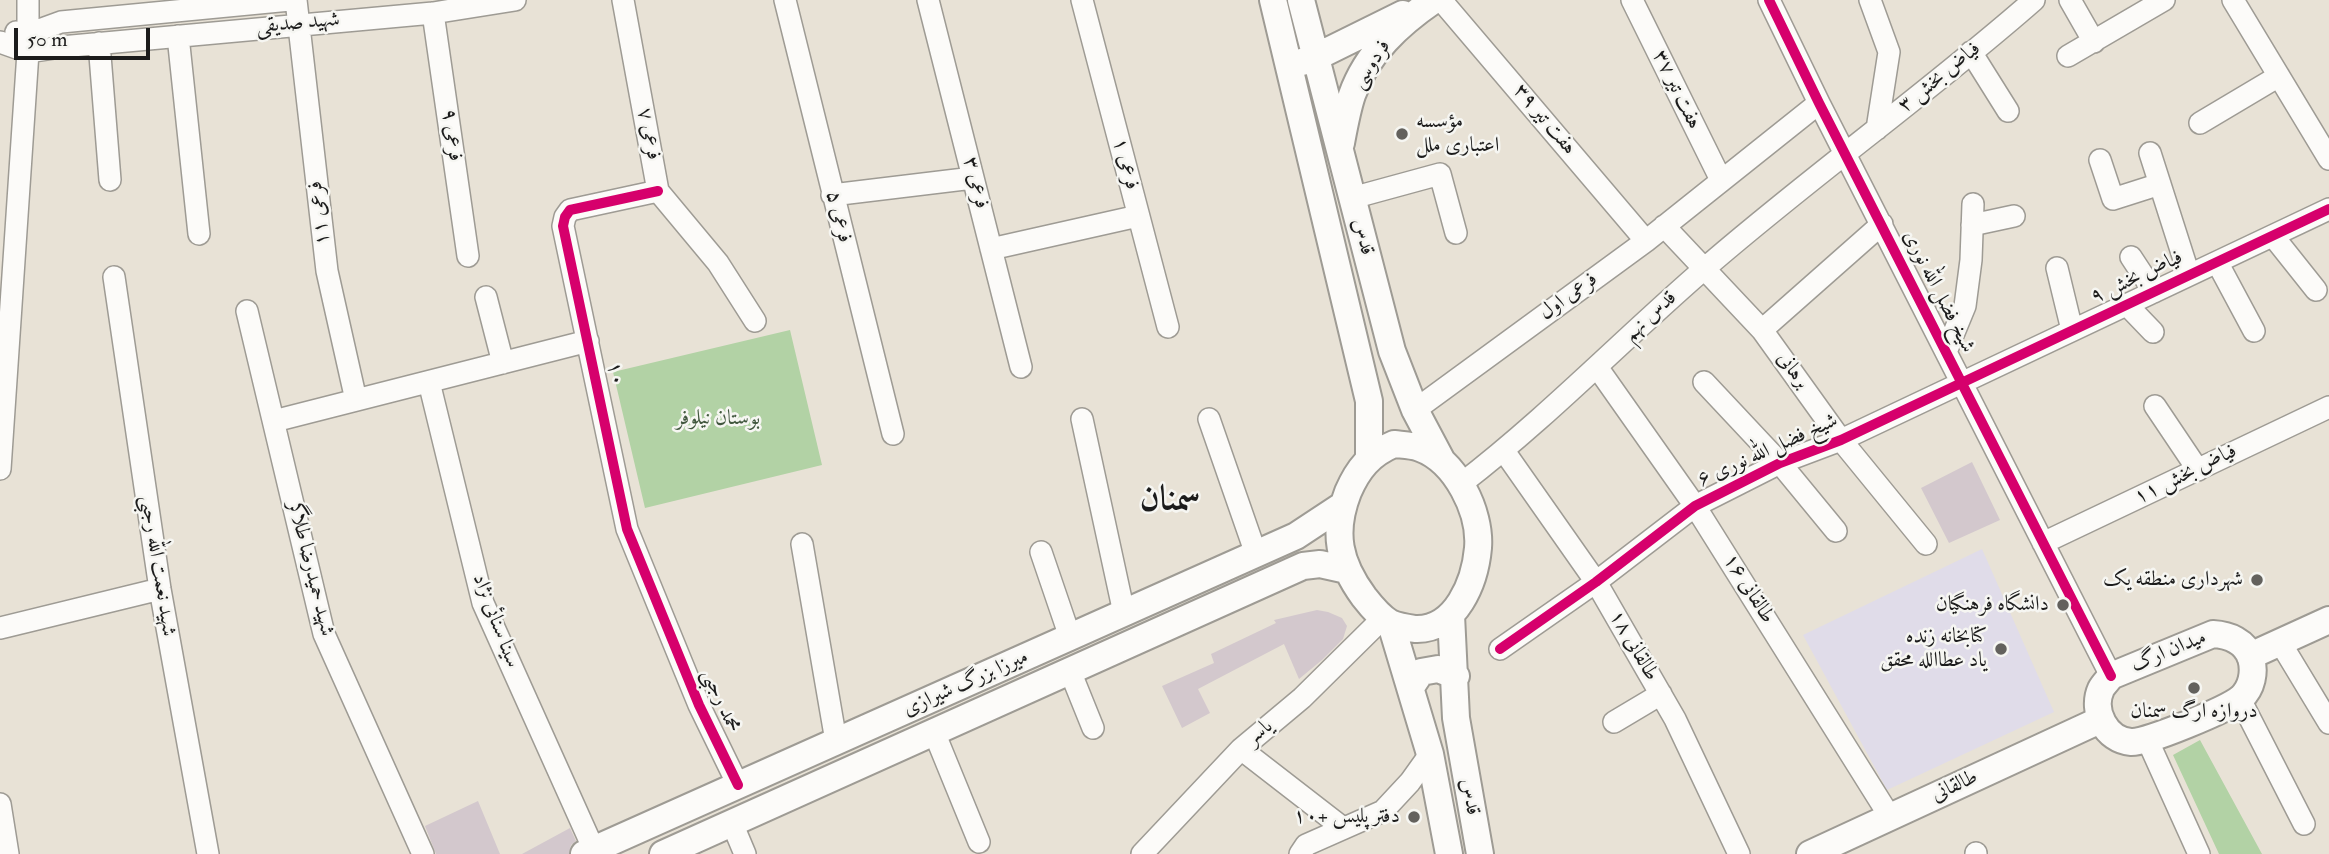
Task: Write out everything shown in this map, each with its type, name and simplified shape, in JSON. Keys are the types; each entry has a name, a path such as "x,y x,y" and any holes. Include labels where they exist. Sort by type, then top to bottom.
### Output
{"main road":[{"name":"قدس","path":"1273,0 1369,401 1368,458"},
{"name":"قدس","path":"1301,0 1392,351 1415,410 1453,475"},
{"name":"فردوسی","path":"1290,65 1316,58 1433,0"},
{"name":"فردوسی","path":"1339,148 1352,94 1374,55 1404,21 1433,0"},
{"path":"1394,444 1423,449 1453,475 1472,504 1478,524 1475,569 1467,592 1451,615 1426,629 1407,628 1387,621 1374,609 1346,570 1339,526 1343,505 1353,482 1368,458 1394,444"},
{"name":"میرزا بزرگ شیرازی","path":"589,852 1296,536 1343,505"},
{"name":"میرزا بزرگ شیرازی","path":"663,854 1303,566 1320,564 1346,570"},
{"path":"1136,608 1158,631"},
{"name":"قدس","path":"1451,615 1456,718 1480,854"},
{"path":"2100,720 2109,733 2130,742 2156,737 2240,699 2250,687 2253,671 2250,656 2329,620"},
{"name":"قدس","path":"1387,621 1411,687 1430,754 1448,854"},
{"name":"میدان ارگ","path":"2100,720 2097,705 2101,689 2111,676 2213,634 2228,635 2235,639 2250,656"},
{"path":"1411,687 1421,672 1438,669 1455,676"},
{"name":"طالقانی","path":"1818,852 2100,720"}],"street":[{"path":"0,469 5,332 28,43 28,0"},
{"name":"شهید صدیقی","path":"28,43 61,22 211,4 290,0"},
{"name":"فرعی ۱۱","path":"296,0 327,271 356,400"},
{"name":"شهید صدیقی","path":"0,42 99,43 433,13 515,0"},
{"name":"فرعی ۷","path":"623,0 658,191 718,263 755,321"},
{"name":"فرعی ۵","path":"785,0 893,434"},
{"name":"فرعی ۳","path":"928,0 1021,367"},
{"name":"فرعی ۱","path":"1082,0 1168,327"},
{"name":"هفت تیر ۳۹","path":"1441,0 1646,241"},
{"name":"هفت تیر ۳۷","path":"1632,0 1721,180"},
{"name":"شیخ فضل الله نوری","path":"1769,0 1844,153 2111,676"},
{"path":"1870,0 1889,52 1877,129"},
{"name":"فیاض بخش ۳","path":"1844,153 2034,0"},
{"path":"2070,0 2094,41"},
{"path":"2068,57 2164,0"},
{"path":"2233,0 2329,159"},
{"name":"فرعی ۹","path":"433,13 468,256"},
{"name":"شهید صدیقی","path":"0,28 28,43"},
{"path":"177,36 199,234"},
{"path":"99,43 110,180"},
{"path":"1971,52 2008,111"},
{"path":"2200,123 2279,76"},
{"name":"فرعی اول","path":"1415,410 1646,241 1819,103"},
{"name":"قدس نهم","path":"1453,475 1504,451 1703,269 1844,153"},
{"path":"2150,153 2189,275"},
{"path":"2100,160 2113,199 2160,184"},
{"path":"1352,198 1440,174 1456,233"},
{"path":"832,195 973,178"},
{"name":"۱۰","path":"658,191 570,210 563,226 627,529 669,631"},
{"name":"فیاض بخش ۹","path":"1962,383 2329,209"},
{"path":"1946,352 1965,306 1973,215 2014,216"},
{"path":"991,249 1138,216"},
{"path":"1762,330 1882,224"},
{"name":"برهانی","path":"1664,226 1762,330 1841,440 1926,544"},
{"path":"2273,236 2316,290"},
{"path":"2131,257 2154,292"},
{"path":"2217,262 2254,331"},
{"path":"2057,268 2072,330"},
{"name":"شهید نعمت الله رجبی","path":"114,277 160,589 208,854"},
{"path":"486,297 503,363"},
{"path":"2127,304 2153,332"},
{"name":"شهید حمیدرضا طلاگر","path":"247,311 324,634 423,854"},
{"path":"274,421 588,341"},
{"name":"طالقانی ۱۶","path":"1597,367 1695,506 1890,817"},
{"name":"سینا سنائی نژاد","path":"429,382 483,603 589,852"},
{"path":"1704,382 1780,463 1836,531"},
{"name":"شیخ فضل الله نوری ۶","path":"1500,649 1597,582 1695,506 1780,463 1841,440 1962,383"},
{"path":"2155,406 2197,470"},
{"name":"فیاض بخش ۱۱","path":"2043,543 2329,407"},
{"path":"1082,419 1136,608"},
{"path":"1209,419 1256,554"},
{"name":"طالقانی ۱۸","path":"1504,451 1597,582 1675,719 1739,854"},
{"path":"802,544 836,741"},
{"path":"1041,552 1070,637"},
{"path":"0,628 160,589"},
{"name":"یاسر","path":"1142,854 1241,749 1387,621"},
{"name":"محمد رجبی","path":"669,631 699,705 738,785"},
{"path":"2280,642 2329,723"},
{"path":"1070,671 1093,728"},
{"path":"1614,722 1661,694"},
{"path":"2240,699 2304,824"},
{"path":"934,732 979,842"},
{"path":"2147,739 2198,854"},
{"path":"1241,749 1343,828"},
{"path":"1300,854 1306,845 1383,811 1410,782 1430,754"},
{"path":"0,804 8,854"},
{"path":"732,823 745,854"}],"shaded area":[{"path":"1982,549 2054,712 1887,790 1803,635"}],"green space":[{"name":"بوستان نیلوفر","path":"790,330 822,465 645,508 613,372"},
{"path":"2200,740 2262,854 2219,854 2173,755"}],"building":[{"path":"1972,462 2000,520 1949,543 1921,488"},
{"path":"1317,610 1342,618 1347,626 1343,639 1322,660 1299,679 1284,644 1198,689 1210,713 1182,728 1162,686 1214,663 1211,654 1276,623 1274,620"},
{"path":"478,801 500,854 436,854 425,826"},
{"path":"570,828 576,841 571,845 569,854 522,854"}],"cycle path":[{"path":"1769,0 2111,676"},
{"path":"658,191 570,210 563,226 627,529 699,705 738,785"},
{"path":"1500,649 1596,582 1695,506 1780,463 1841,440 2329,209"}],"place":[{"name":"مؤسسه اعتباری ملل","path":"1402,134"},
{"name":"شهرداری منطقه یک","path":"2257,580"},
{"name":"دانشگاه فرهنگیان","path":"2063,605"},
{"name":"کتابخانه زنده یاد عطاالله محقق","path":"2001,649"},
{"name":"دروازه ارگ سمنان","path":"2194,688"},
{"name":"دفتر پلیس +۱۰","path":"1414,817"}],"district":[{"name":"سمنان","path":"1170,501"}]}
